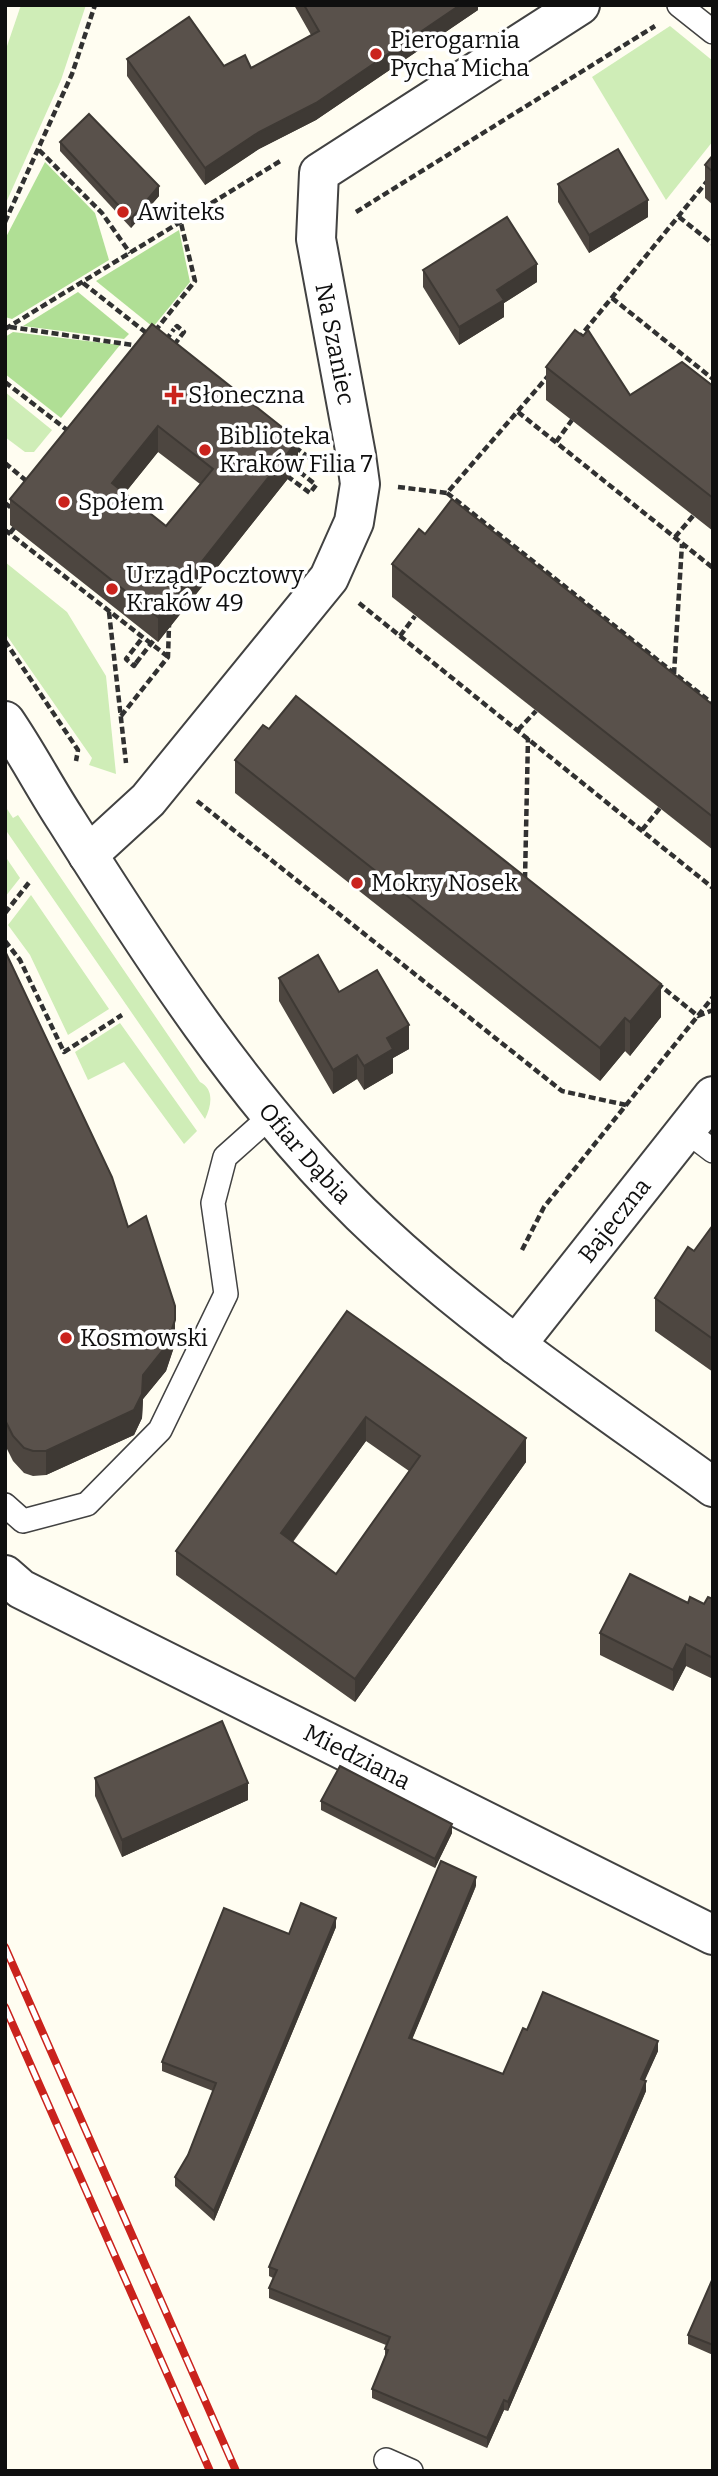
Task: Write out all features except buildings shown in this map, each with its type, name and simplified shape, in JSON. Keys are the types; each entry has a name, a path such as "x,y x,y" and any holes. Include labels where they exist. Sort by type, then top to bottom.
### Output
{"street":[{"name":"Na Szaniec","path":"88,855 148,800 329,578 354,522 360,484 316,239 319,173 580,5"},
{"name":"Ofiar Dąbia","path":"7,727 88,855 200,1020 272,1115 361,1214 516,1345 713,1487"},
{"name":"Bajeczna","path":"516,1345 698,1140 713,1096"},
{"name":"Miedziana","path":"5,1575 33,1595 713,1935"}],"lane":[{"path":"679,5 713,32"},
{"path":"6,1508 23,1521 87,1504 160,1430 226,1294 213,1203 225,1157 272,1115"},
{"path":"386,2460 411,2471"}],"path":[{"path":"5,222 75,67 95,5"},
{"path":"353,222 355,212 659,24"},
{"path":"39,150 102,212 130,253"},
{"path":"6,328 283,159"},
{"path":"569,350 713,174"},
{"path":"679,217 712,241"},
{"path":"135,356 195,281 181,222"},
{"path":"82,283 150,336"},
{"path":"612,298 713,379 706,388"},
{"path":"177,326 184,332 171,348 169,351 161,344 177,326"},
{"path":"6,328 143,346"},
{"path":"447,493 552,371"},
{"path":"5,382 79,440"},
{"path":"518,412 713,568"},
{"path":"556,442 572,421"},
{"path":"64,444 80,424"},
{"path":"293,446 341,483 447,493 713,704"},
{"path":"278,486 304,454"},
{"path":"5,463 31,484 39,474"},
{"path":"290,464 316,485 310,493 286,476 290,464"},
{"path":"5,503 24,515"},
{"path":"13,521 20,526 24,515"},
{"path":"24,515 7,531 109,611 141,640 168,657"},
{"path":"675,537 693,516"},
{"path":"667,684 675,673 682,543"},
{"path":"541,585 550,574"},
{"path":"329,578 713,888"},
{"path":"109,611 126,765 131,773"},
{"path":"400,636 415,615"},
{"path":"153,646 176,616"},
{"path":"141,640 125,659 134,666 167,620"},
{"path":"121,716 168,657 168,627"},
{"path":"518,730 536,711"},
{"path":"525,879 528,738"},
{"path":"190,795 562,1091 626,1105"},
{"path":"642,830 660,808"},
{"path":"515,871 536,888"},
{"path":"5,913 31,880"},
{"path":"5,941 20,960 64,1052 122,1015"},
{"path":"655,982 698,1016"},
{"path":"522,1250 544,1207 713,997"},
{"path":"698,1016 713,1010"}],"green space":[{"path":"21,5 86,5 61,80 5,205 5,52"},
{"path":"670,26 713,61 713,141 666,200 592,77"},
{"path":"45,162 95,213 109,260 12,319 5,317 5,239"},
{"path":"179,230 190,282 153,327 96,281"},
{"path":"78,292 129,334 124,339 23,326"},
{"path":"13,332 120,345 61,418 5,374 5,337"},
{"path":"5,392 52,430 34,452 25,452 5,437"},
{"path":"5,562 67,612 106,676 116,774 89,765 92,758 5,633"},
{"path":"5,806 13,818 18,815 200,1082 208,1089 210,1103 205,1119 5,829"},
{"path":"5,856 20,878 5,897"},
{"path":"31,895 109,1009 68,1035 30,955 8,925"},
{"path":"120,1023 197,1131 184,1144 124,1062 88,1080 75,1052"}],"railway":[{"path":"5,1947 236,2471"},
{"path":"5,2007 210,2471"}],"place":[{"name":"Pierogarnia Pycha Micha","path":"376,54"},
{"name":"Awiteks","path":"123,212"},
{"name":"Słoneczna","path":"174,395"},
{"name":"Biblioteka Kraków Filia 7","path":"205,450"},
{"name":"Społem","path":"64,502"},
{"name":"Urząd Pocztowy Kraków 49","path":"112,589"},
{"name":"Mokry Nosek","path":"357,883"},
{"name":"Kosmowski","path":"66,1338"}]}
